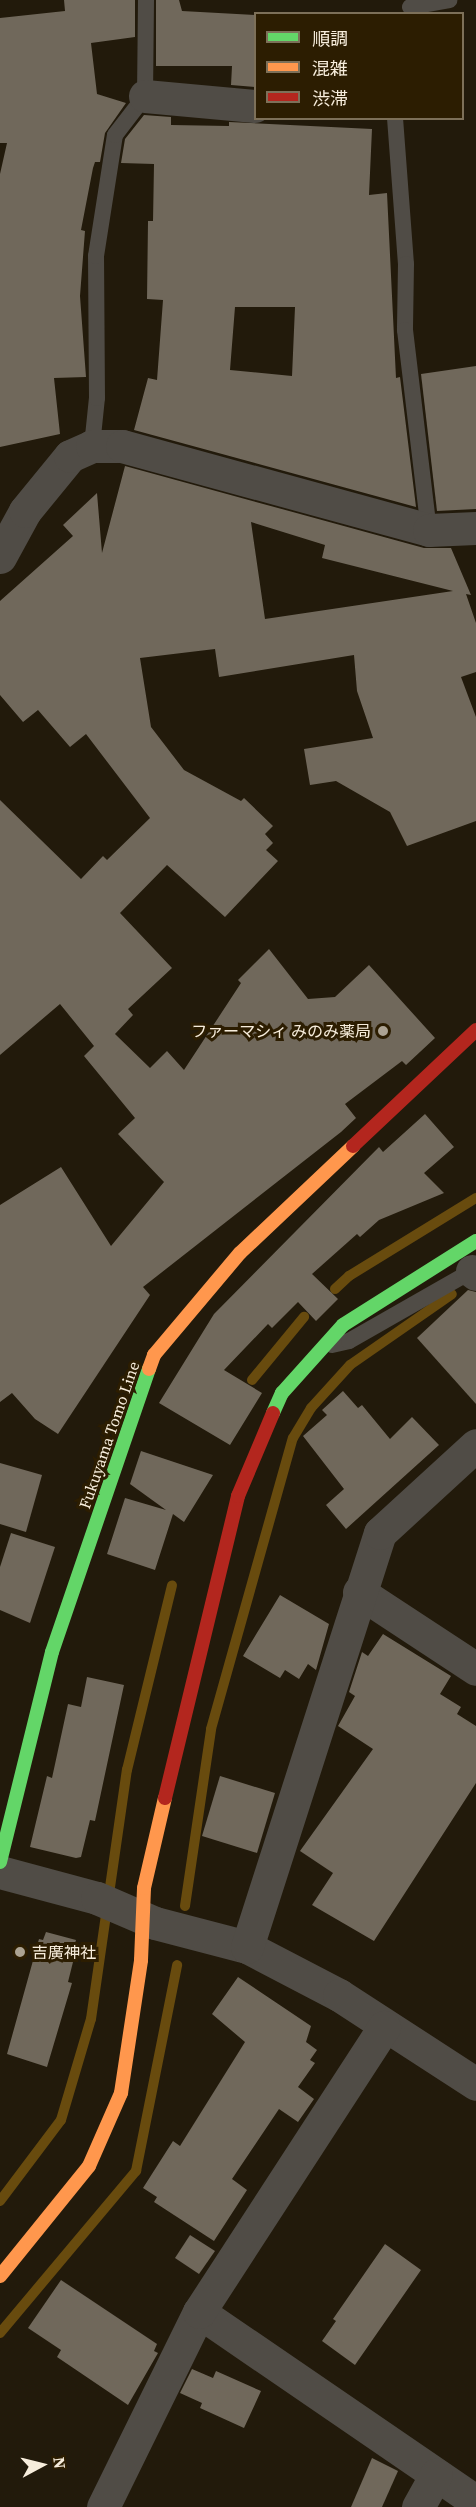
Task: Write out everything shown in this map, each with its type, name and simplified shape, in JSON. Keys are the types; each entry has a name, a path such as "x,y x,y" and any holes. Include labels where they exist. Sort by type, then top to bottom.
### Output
{"street":[{"path":"145,96 254,106"},
{"path":"0,557 25,511 70,456 92,446 122,446 429,530 476,528"},
{"name":"Fukuyama Tomo Line","path":"0,1862 52,1652 154,1355 240,1253 476,1030"},
{"path":"119,1907 144,1888 238,1496 282,1393 343,1325 475,1264"},
{"path":"247,1947 359,1592 380,1533 476,1445"},
{"path":"359,1592 476,1669"},
{"path":"0,1872 247,1947 339,1995 384,2027 476,2084"},
{"path":"0,2276 89,2166 121,2093 141,1960 119,1907"},
{"path":"103,2507 200,2312 384,2027"},
{"path":"200,2312 476,2502"},
{"path":"418,2507 436,2475"}],"lane":[{"path":"92,446 97,398 94,314 98,245 115,135 145,96 146,0"},
{"path":"410,7 449,0"},
{"path":"394,120 406,264 405,330 429,530"},
{"path":"324,1346 349,1341 475,1264"}],"building":[{"path":"64,0 135,0 135,37 91,43 97,94 126,103 105,133 100,162 95,162 93,168 81,230 85,231 80,296 86,377 54,378 60,434 0,447 0,174 7,143 0,143 0,18 65,11"},
{"path":"156,0 179,0 182,11 254,15 254,87 231,85 232,66 156,66"},
{"path":"144,115 171,117 171,125 229,126 229,122 372,129 369,195 387,193 396,378 400,377 416,507 134,430 148,378 157,380 163,300 147,299 148,221 153,221 154,164 121,163 125,139","holes":["235,307 295,307 292,376 230,370"]},
{"path":"476,366 476,509 437,511 421,374"},
{"path":"125,466 424,548 451,548 471,595 466,594 476,623 476,672 461,677 476,717 476,821 407,846 390,812 336,781 310,785 304,749 373,738 357,691 354,655 219,677 215,649 140,658 151,727 184,770 241,801 244,798 273,826 265,834 273,843 266,850 278,861 225,917 167,865 120,913 172,968 128,1009 133,1015 115,1034 150,1068 167,1051 184,1070 241,983 238,980 269,949 308,999 335,997 369,965 435,1038 406,1065 402,1061 345,1104 356,1118 341,1132 143,1287 150,1295 58,1434 35,1419 12,1393 0,1402 0,1205 61,1167 111,1246 164,1182 118,1134 135,1118 84,1056 94,1046 60,1004 0,1055 0,800 81,879 103,856 107,860 150,818 86,734 70,747 38,710 23,722 0,695 0,601 73,536 63,525 97,493 102,553","holes":["251,522 325,545 322,558 453,591 265,619"]},
{"path":"425,1114 454,1147 424,1173 444,1193 379,1220 360,1237 357,1234 312,1274 338,1299 316,1321 298,1302 272,1328 268,1324 224,1370 262,1393 230,1445 159,1403 214,1314 379,1147 383,1152"},
{"path":"468,1290 476,1292 476,1404 417,1338"},
{"path":"343,1391 358,1408 362,1405 390,1439 412,1417 439,1445 346,1529 326,1505 344,1489 303,1436 327,1415 322,1410"},
{"path":"141,1451 213,1475 184,1522 173,1514 155,1570 107,1554 125,1498 166,1510 130,1484"},
{"path":"0,1463 42,1475 26,1532 0,1524"},
{"path":"11,1533 55,1547 30,1623 0,1610 0,1567"},
{"path":"280,1595 329,1624 316,1670 308,1664 299,1679 285,1670 280,1678 243,1656"},
{"path":"383,1634 451,1676 440,1694 461,1707 457,1714 476,1726 476,1783 374,1941 312,1905 333,1873 300,1851 373,1749 338,1726 355,1696 349,1692 362,1652 368,1656"},
{"path":"87,1677 124,1685 95,1821 90,1820 81,1857 76,1858 30,1847 47,1776 52,1778 68,1704 81,1707"},
{"path":"220,1776 275,1793 257,1853 202,1836"},
{"path":"46,1932 76,1940 73,1950 76,1950 68,1982 72,1983 47,2067 7,2054 39,1939 43,1940"},
{"path":"238,1977 311,2026 306,2042 317,2050 310,2060 315,2063 298,2087 314,2099 298,2122 279,2109 232,2179 247,2190 214,2241 154,2202 157,2197 143,2188 173,2141 180,2146 245,2042 212,2014"},
{"path":"190,2235 215,2251 199,2274 175,2258"},
{"path":"385,2244 421,2270 355,2365 322,2341 336,2321 333,2319"},
{"path":"61,2280 157,2344 154,2351 158,2353 128,2405 57,2357 61,2350 28,2328"},
{"path":"192,2369 213,2378 216,2371 261,2391 244,2428 200,2408 202,2403 180,2393"},
{"path":"372,2458 398,2471 382,2507 351,2507"}],"waterway":[{"path":"335,1289 349,1276 476,1198"},
{"path":"185,1906 211,1729 293,1438 311,1408 350,1365 452,1294"},
{"path":"252,1380 304,1317"},
{"path":"0,2201 61,2120 91,2019 127,1770 172,1585"},
{"path":"0,2333 136,2171 177,1965"}],"traffic: fast":[{"path":"273,1413 282,1393 343,1325 476,1241"},
{"path":"0,1862 52,1652 149,1369"}],"traffic: slow":[{"path":"149,1369 154,1355 240,1253 353,1146"},
{"path":"0,2276 89,2166 121,2093 141,1960 144,1888 165,1798"}],"traffic: jam":[{"path":"353,1146 476,1030"},
{"path":"165,1798 238,1496 273,1413"}],"place":[{"name":"ファーマシィ みのみ薬局","path":"383,1031"},
{"name":"吉廣神社","path":"20,1952"}]}
